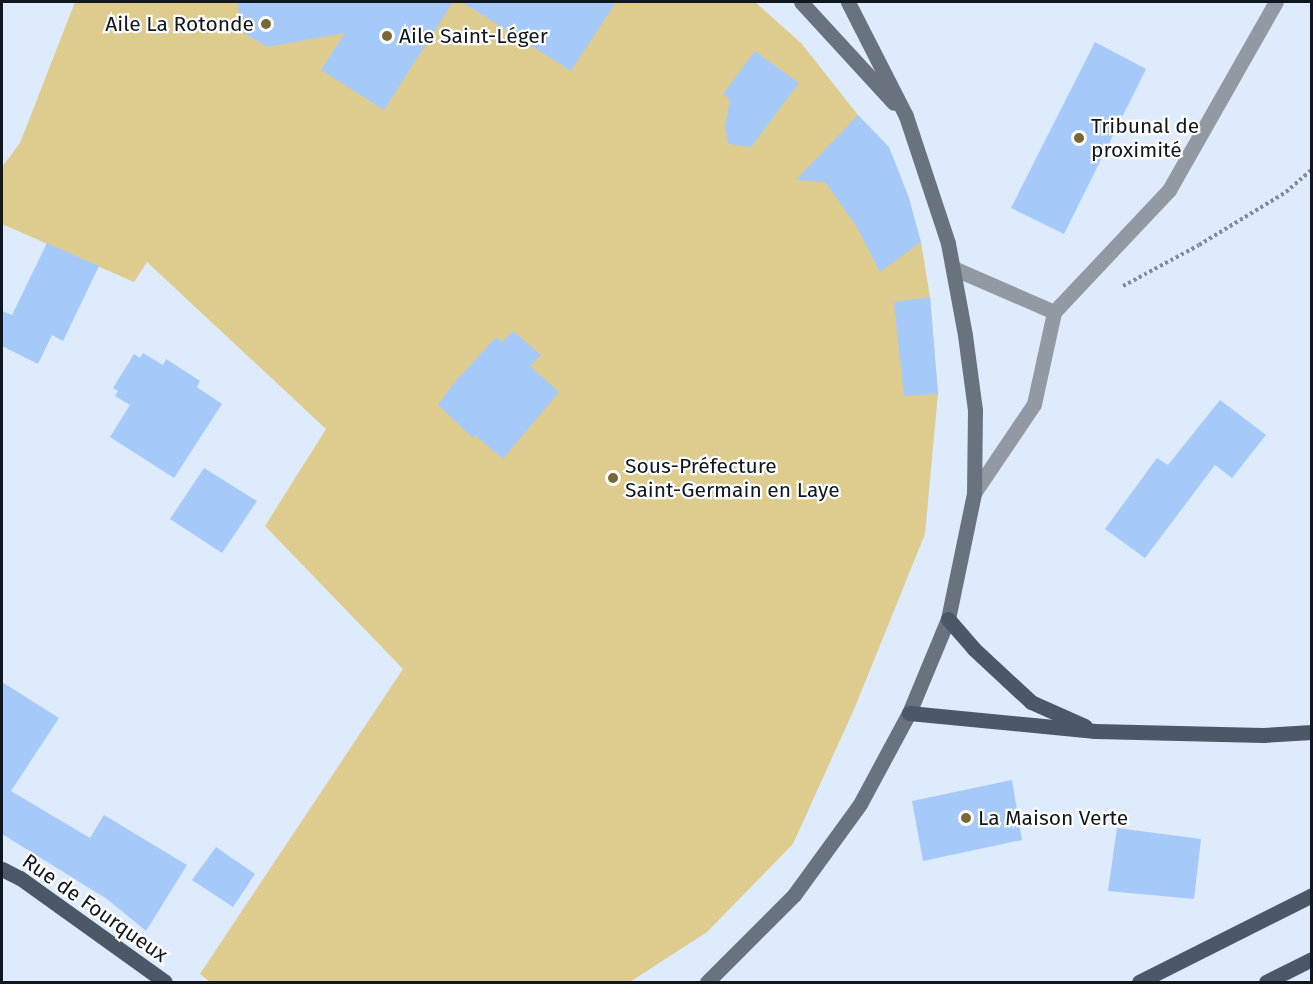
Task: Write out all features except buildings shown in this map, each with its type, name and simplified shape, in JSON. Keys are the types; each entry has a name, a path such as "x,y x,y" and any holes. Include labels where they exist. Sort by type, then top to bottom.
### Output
{"main road":[{"path":"948,619 974,649 1031,702 1095,731"},
{"path":"909,713 1095,731 1263,735 1311,732"},
{"name":"Rue de Fourqueux","path":"2,870 20,878 165,982"},
{"path":"1139,982 1311,895"},
{"path":"1266,982 1311,959"}],"street":[{"path":"801,2 906,116"},
{"path":"707,982 794,895 860,804 909,713 948,619 974,493 975,410 965,335 948,243 906,116 848,2"},
{"path":"974,493 1034,404 1054,312 1169,190 1276,2"},
{"path":"953,268 1054,312"}],"path":[{"path":"1080,284 1124,286 1199,245 1286,192 1311,169"}],"shaded area":[{"name":"Sous-Préfecture Saint-Germain en Laye","path":"75,2 755,2 802,44 858,115 921,242 930,297 938,394 925,534 855,707 793,844 707,932 630,982 210,982 200,974 403,669 265,526 326,429 147,262 134,282 2,224 2,167 20,143"}],"place":[{"name":"Aile La Rotonde","path":"266,24"},
{"name":"Aile Saint-Léger","path":"387,36"},
{"name":"Tribunal de proximité","path":"1079,138"},
{"name":"Sous-Préfecture Saint-Germain en Laye","path":"613,478"},
{"name":"La Maison Verte","path":"966,818"}]}
